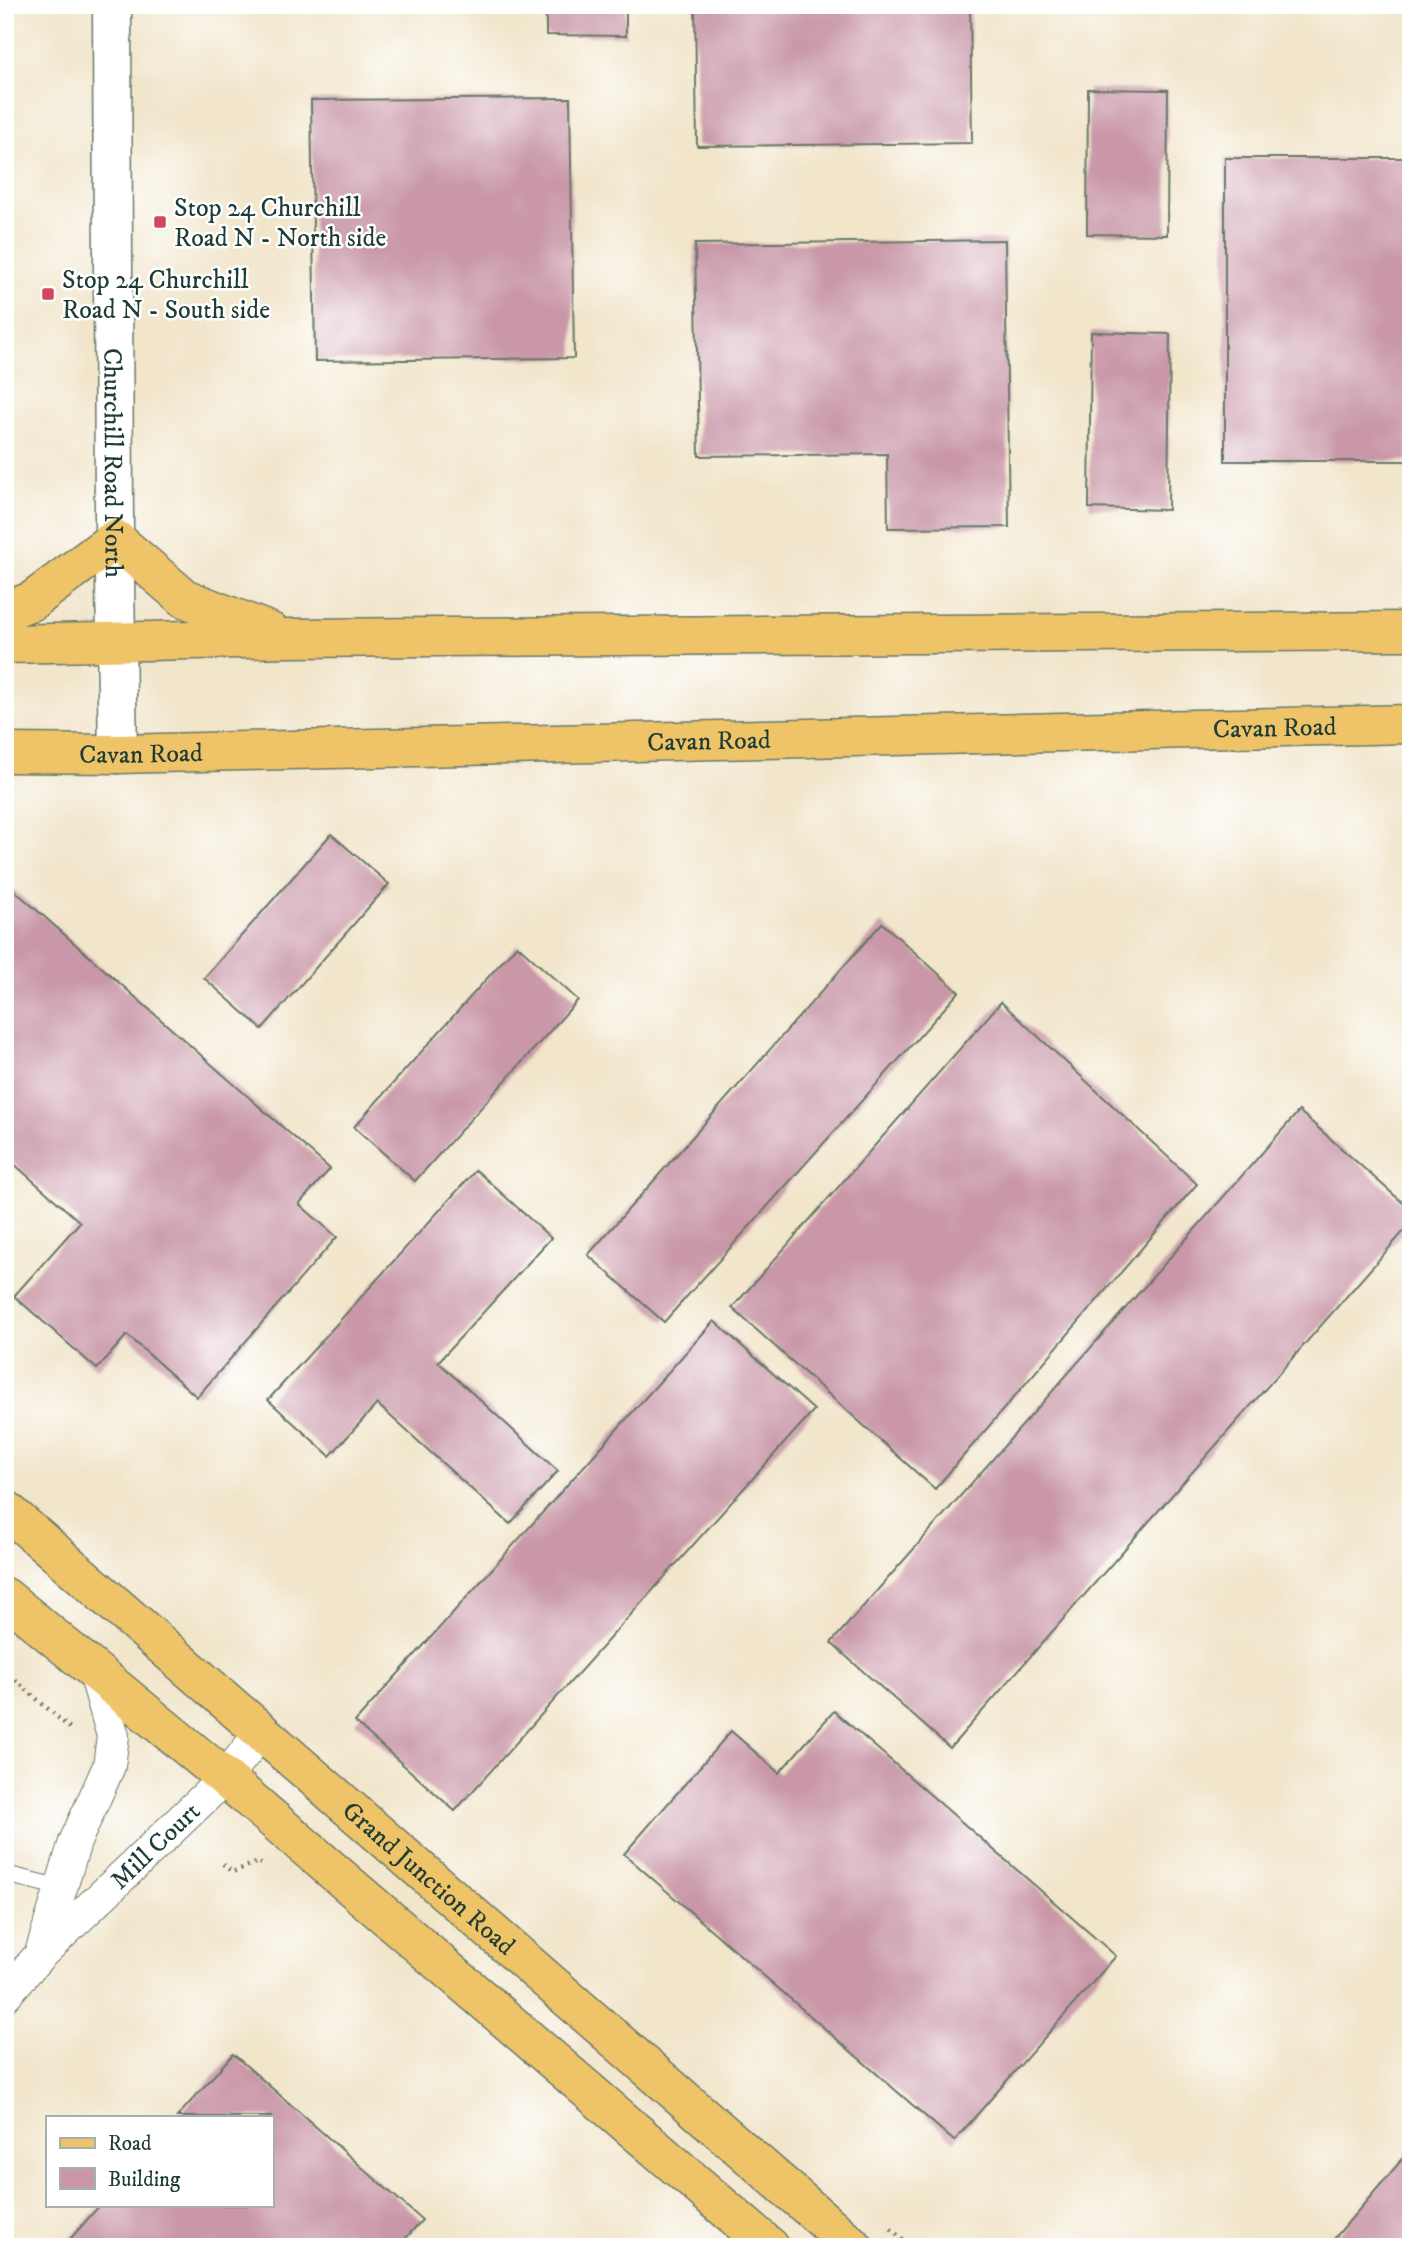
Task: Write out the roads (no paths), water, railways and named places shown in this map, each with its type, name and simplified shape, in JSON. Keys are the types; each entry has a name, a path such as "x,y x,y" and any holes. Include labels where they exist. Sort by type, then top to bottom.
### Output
{"main road":[{"path":"5,611 32,601 114,538 184,598 288,638"},
{"path":"5,644 288,638 1411,631"},
{"name":"Cavan Road","path":"5,753 118,754 1411,724"},
{"name":"Grand Junction Road","path":"5,1509 263,1730 854,2247"},
{"path":"5,1597 225,1778 770,2247"}],"street":[{"name":"Churchill Road North","path":"112,5 114,538 118,754"},
{"name":"Mill Court","path":"40,1955 75,1842 110,1766 113,1736 94,1669"},
{"name":"Mill Court","path":"5,1995 40,1955 225,1778 263,1730"}],"lane":[{"path":"5,1874 62,1888"}],"place":[{"name":"Stop 24 Churchill Road N - North side","path":"160,222"},
{"name":"Stop 24 Churchill Road N - South side","path":"48,294"}]}
